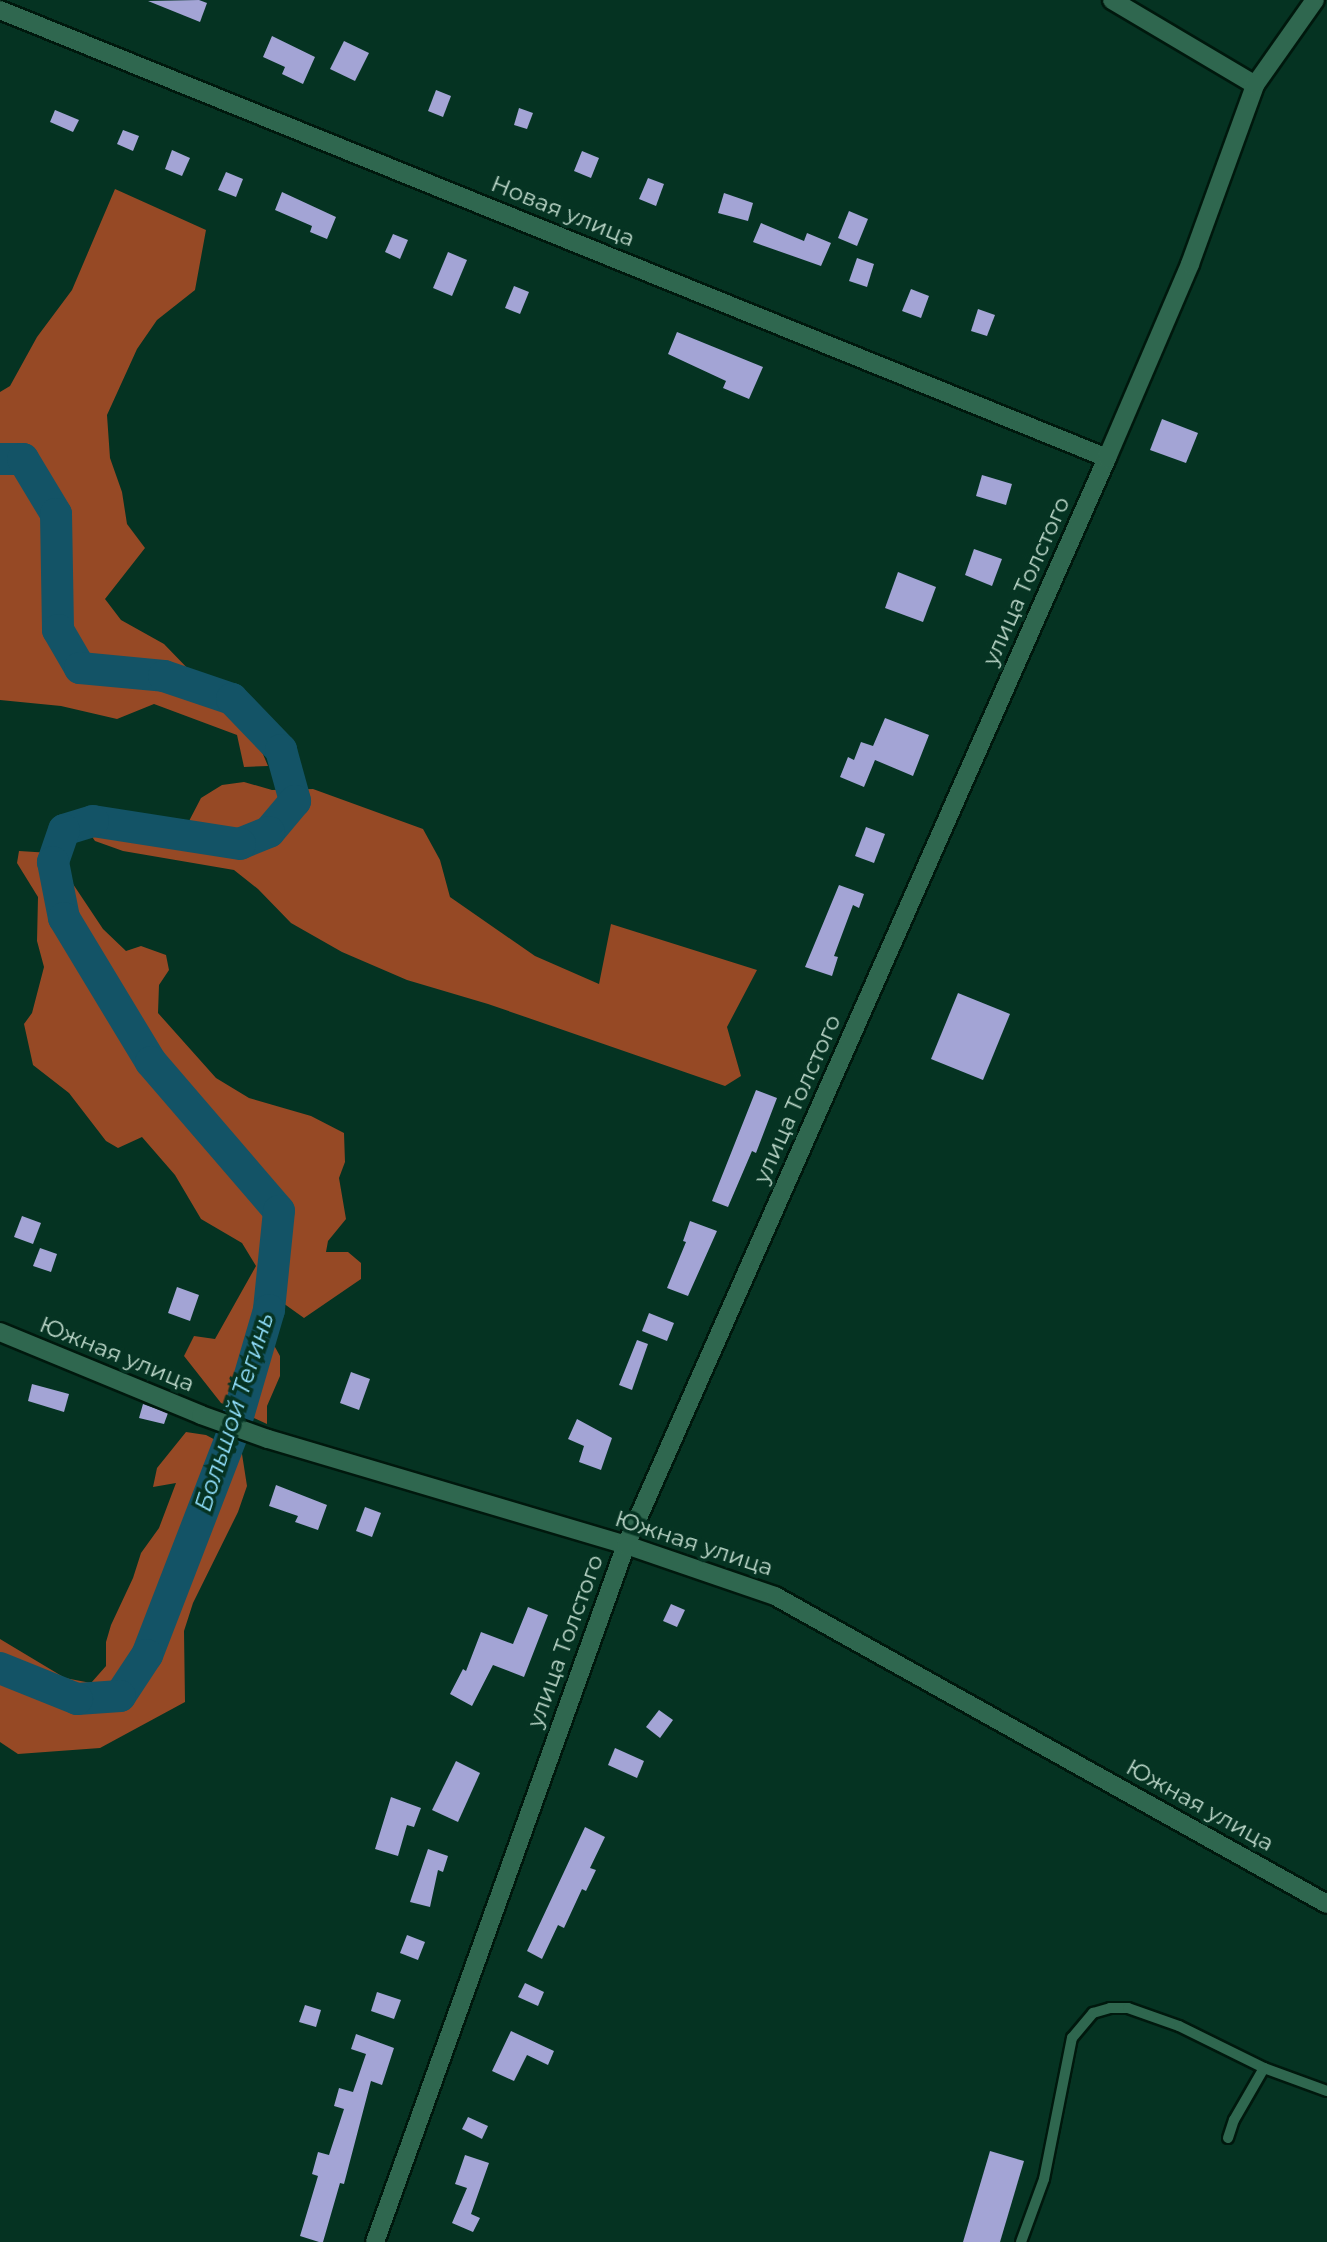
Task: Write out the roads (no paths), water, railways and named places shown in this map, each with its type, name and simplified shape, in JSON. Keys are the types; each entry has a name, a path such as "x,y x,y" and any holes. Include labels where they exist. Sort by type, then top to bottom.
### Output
{"street":[{"path":"1112,0 1255,85"},
{"name":"улица Толстого","path":"375,2242 626,1545 1107,458 1190,264 1255,85 1315,0"},
{"name":"Новая улица","path":"0,10 1107,458"},
{"name":"Южная улица","path":"0,1332 201,1415 268,1439 626,1545 775,1596 1327,1904"}],"lane":[{"path":"1021,2242 1044,2179 1072,2038 1093,2013 1110,2008 1128,2008 1179,2026 1264,2068 1327,2091"},
{"path":"1228,2138 1234,2120 1264,2068"}],"waterway":[{"name":"Большой Тегинь","path":"0,459 23,459 56,514 58,630 80,668 164,676 232,699 281,750 295,801 269,832 240,844 93,821 64,830 53,862 64,918 151,1062 279,1211 269,1310 234,1430 147,1655 120,1696 77,1699 0,1668"}]}
